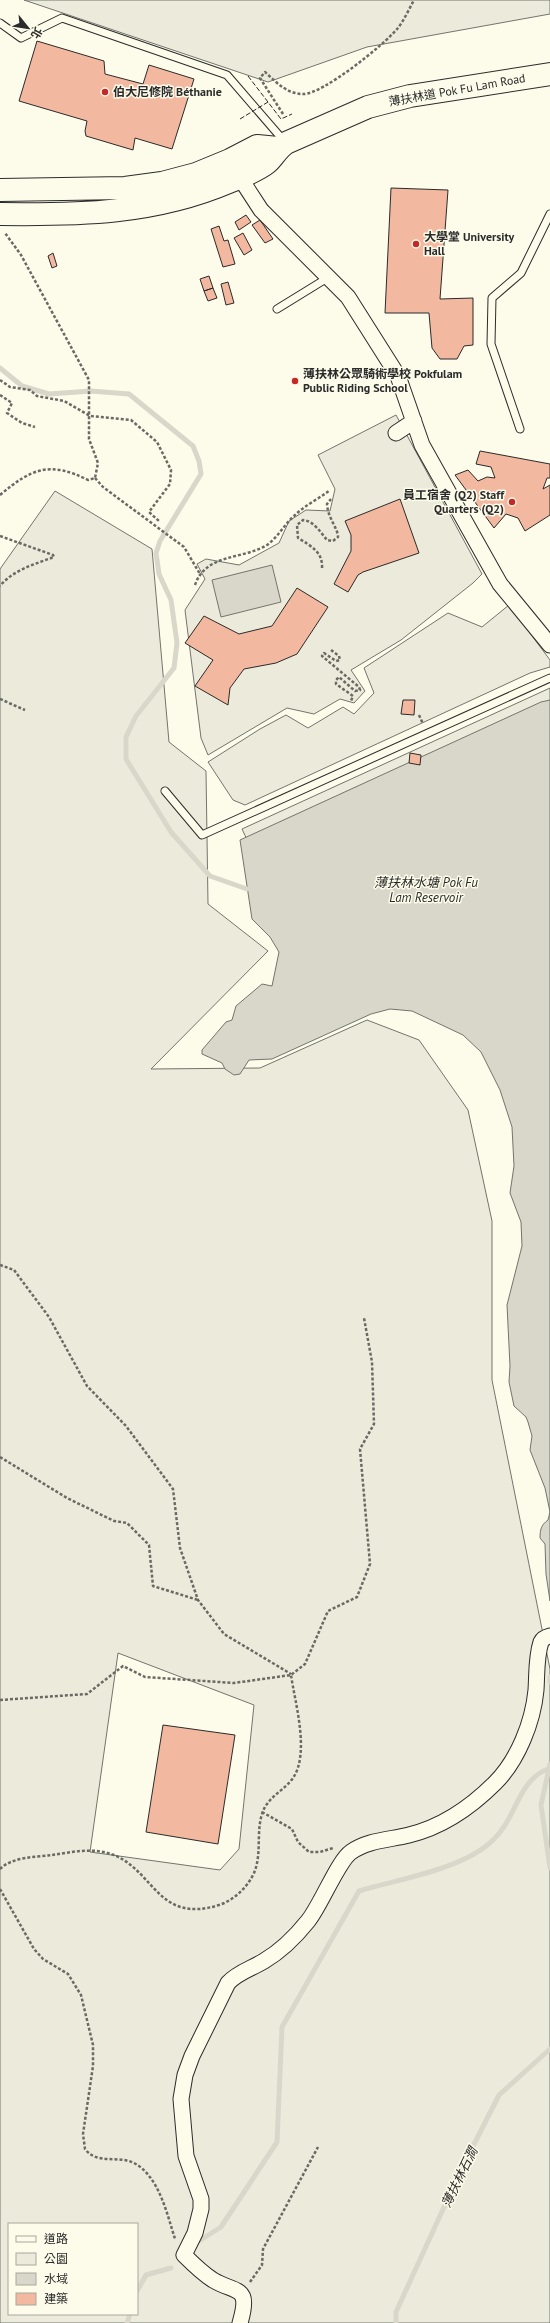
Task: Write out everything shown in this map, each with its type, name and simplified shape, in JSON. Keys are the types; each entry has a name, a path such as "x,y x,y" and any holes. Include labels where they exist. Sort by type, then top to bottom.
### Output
{"main road":[{"name":"薄扶林道 Pok Fu Lam Road","path":"1,222 136,209 190,198 235,169 257,146 282,146 375,105 410,96 550,74"},
{"name":"薄扶林道 Pok Fu Lam Road","path":"0,190 125,188 235,169"}],"street":[{"path":"235,169 261,210 329,276 348,298 398,376 422,445 500,584 550,645"},
{"path":"396,433 414,421"},
{"path":"240,2323 244,2305 241,2294 235,2288 213,2280 184,2255 195,2232 201,2209 201,2199 186,2156 182,2099 185,2075 192,2056 228,1983 235,1975 259,1964 275,1953 303,1926 317,1909 349,1853 368,1844 409,1835 441,1824 455,1816 495,1783 517,1752 533,1711 541,1641 545,1637 550,1636"}],"lane":[{"path":"0,23 21,38 62,18 227,75 282,146"},
{"path":"520,429 491,344 492,298 521,273 550,214"},
{"path":"276,309 329,276"},
{"path":"165,791 202,835 550,678"}],"path":[{"path":"283,114 260,78 265,72 284,88 295,93 305,95 318,91 386,40 398,28 414,0"},
{"path":"1,222 21,255 89,380 89,439 98,463 95,478"},
{"path":"0,380 10,387 30,390 37,396 64,401 90,416 131,420 157,442 163,451 171,470 170,484 149,512 160,522"},
{"path":"0,395 12,403 7,413 22,423 35,426"},
{"path":"0,494 28,475 48,468 69,471 88,480 95,478"},
{"path":"95,478 103,487 184,547 200,574"},
{"path":"195,585 203,569 233,556 258,550 266,546 275,539 295,515 329,490"},
{"path":"322,568 323,559 320,553 298,538 297,525 303,520 307,521 312,523 327,540 333,541 338,538 338,532 328,514 327,504 331,499"},
{"path":"0,536 53,554 54,557 20,570 5,580 0,586"},
{"path":"331,650 339,656 340,660 336,661 324,653 322,656 359,687 360,690 355,691 339,677 336,680 336,684 353,696 351,701"},
{"path":"0,699 25,710"},
{"path":"0,1265 14,1270 49,1318 87,1386 126,1426 173,1489 180,1548 198,1600 224,1634 291,1675 302,1741 302,1755 292,1779 272,1797 262,1812 258,1856 254,1874 239,1893 227,1901 213,1906 190,1908 169,1902 158,1894 126,1862 102,1852 80,1851 24,1859 5,1864 0,1869"},
{"path":"0,1700 87,1694 123,1666 145,1677 234,1683 291,1675 305,1664 328,1611 357,1597 370,1564 360,1449 374,1424 372,1362 364,1318"},
{"path":"0,1457 67,1498 114,1522 127,1523 149,1545 153,1586 198,1600"},
{"path":"262,1812 292,1829 298,1842 309,1852 320,1852 334,1848 331,1858 345,1858"},
{"path":"0,1889 34,1950 43,1959 68,1974 81,1995 93,2045 92,2072 83,2134 85,2149 96,2157 129,2161 144,2170 156,2188 175,2240 184,2255"},
{"path":"241,2294 262,2265 263,2249 318,2147"}],"green space":[{"path":"24,0 550,0 550,14 367,47 268,82"},
{"path":"396,415 482,574 473,583 401,640 351,670 365,691 354,703 340,699 314,714 287,708 208,755 201,738 185,610 205,579 197,564 206,559 239,565 279,543 289,521 306,510 330,511 335,489 318,455"},
{"path":"55,491 152,549 169,742 206,771 208,904 268,951 151,1069 260,1068 367,1020 419,1040 468,1110 492,1221 492,1380 550,1669 550,2323 0,2323 0,569","holes":["118,1653 254,1705 239,1849 220,1870 90,1852"]},
{"path":"509,605 550,660 550,667 530,673 245,805 233,800 208,762 260,729 286,715 308,728 343,707 354,714 374,693 364,668 448,613 482,627"},
{"path":"550,688 550,707 249,844 242,829"}],"water":[{"path":"272,565 281,602 221,617 212,580"},
{"name":"薄扶林水塘 Pok Fu Lam Reservoir","path":"550,700 550,1512 545,1488 530,1450 532,1436 528,1422 526,1417 514,1406 509,1382 510,1366 507,1305 522,1246 521,1222 510,1193 514,1166 512,1127 500,1090 481,1052 463,1035 412,1011 390,1009 371,1014 272,1059 249,1060 240,1074 234,1075 225,1069 222,1063 202,1054 202,1050 226,1022 232,1020 236,1006 262,984 272,986 279,952 270,937 252,919 240,840 541,702"},
{"path":"550,1512 550,1601 546,1574 545,1544 540,1538 540,1533 541,1528 548,1520"}],"building":[{"name":"伯大尼修院 Béthanie","path":"37,41 104,61 105,74 143,84 149,65 194,79 172,149 135,138 133,150 86,136 85,131 87,121 19,101"},
{"name":"大學堂 University Hall","path":"391,188 448,190 440,299 473,298 473,345 464,346 457,359 440,359 432,348 429,313 385,313"},
{"path":"246,215 251,222 239,230 235,222"},
{"path":"260,220 273,239 265,243 252,225"},
{"path":"219,226 224,241 228,240 235,264 223,267 211,229"},
{"path":"243,233 252,250 244,255 234,238"},
{"path":"53,253 57,266 52,268 48,256"},
{"path":"209,276 213,288 204,291 200,279"},
{"path":"228,282 234,303 226,305 221,284"},
{"path":"213,288 217,298 208,301 204,291"},
{"name":"員工宿舍 (Q2) Staff Quarters (Q2)","path":"480,451 550,464 550,478 547,478 543,489 550,485 550,515 525,531 518,518 506,514 494,528 455,475 468,470 478,481 487,477 495,478 491,467 476,464"},
{"path":"400,499 419,553 363,572 358,575 348,592 334,584 351,551 351,535 345,521"},
{"path":"297,588 328,607 297,654 276,663 244,669 230,688 228,705 195,686 213,660 185,643 204,616 239,634 272,626"},
{"path":"403,700 415,700 414,715 401,714"},
{"path":"410,753 421,755 420,765 409,763"},
{"path":"163,1725 235,1735 218,1844 146,1832"}],"waterway":[{"path":"0,368 22,386 49,394 91,391 129,394 193,446 199,461 201,474 160,541 156,553 159,574 171,600 177,643 174,668 136,716 126,737 126,759 171,832 210,876 247,889"},
{"name":"薄扶林石澗","path":"550,1677 550,1682"},
{"name":"薄扶林石澗","path":"550,1764 541,1805 550,1868"},
{"path":"199,2241 221,2227 277,2142 282,2027 359,1891 431,1872 466,1858 482,1849 502,1830 530,1781 538,1774 548,1769"},
{"name":"薄扶林石澗","path":"396,2323 396,2312 461,2170 499,2095 550,2049"},
{"path":"138,2289 146,2275 171,2268"},
{"path":"127,2323 130,2315"}],"fence":[{"path":"248,76 281,119 292,114"},
{"path":"240,119 268,102"}],"place":[{"name":"伯大尼修院 Béthanie","path":"105,92"},
{"name":"大學堂 University Hall","path":"416,244"},
{"name":"薄扶林公眾騎術學校 Pokfulam Public Riding School","path":"295,381"},
{"name":"員工宿舍 (Q2) Staff Quarters (Q2)","path":"512,502"}]}
